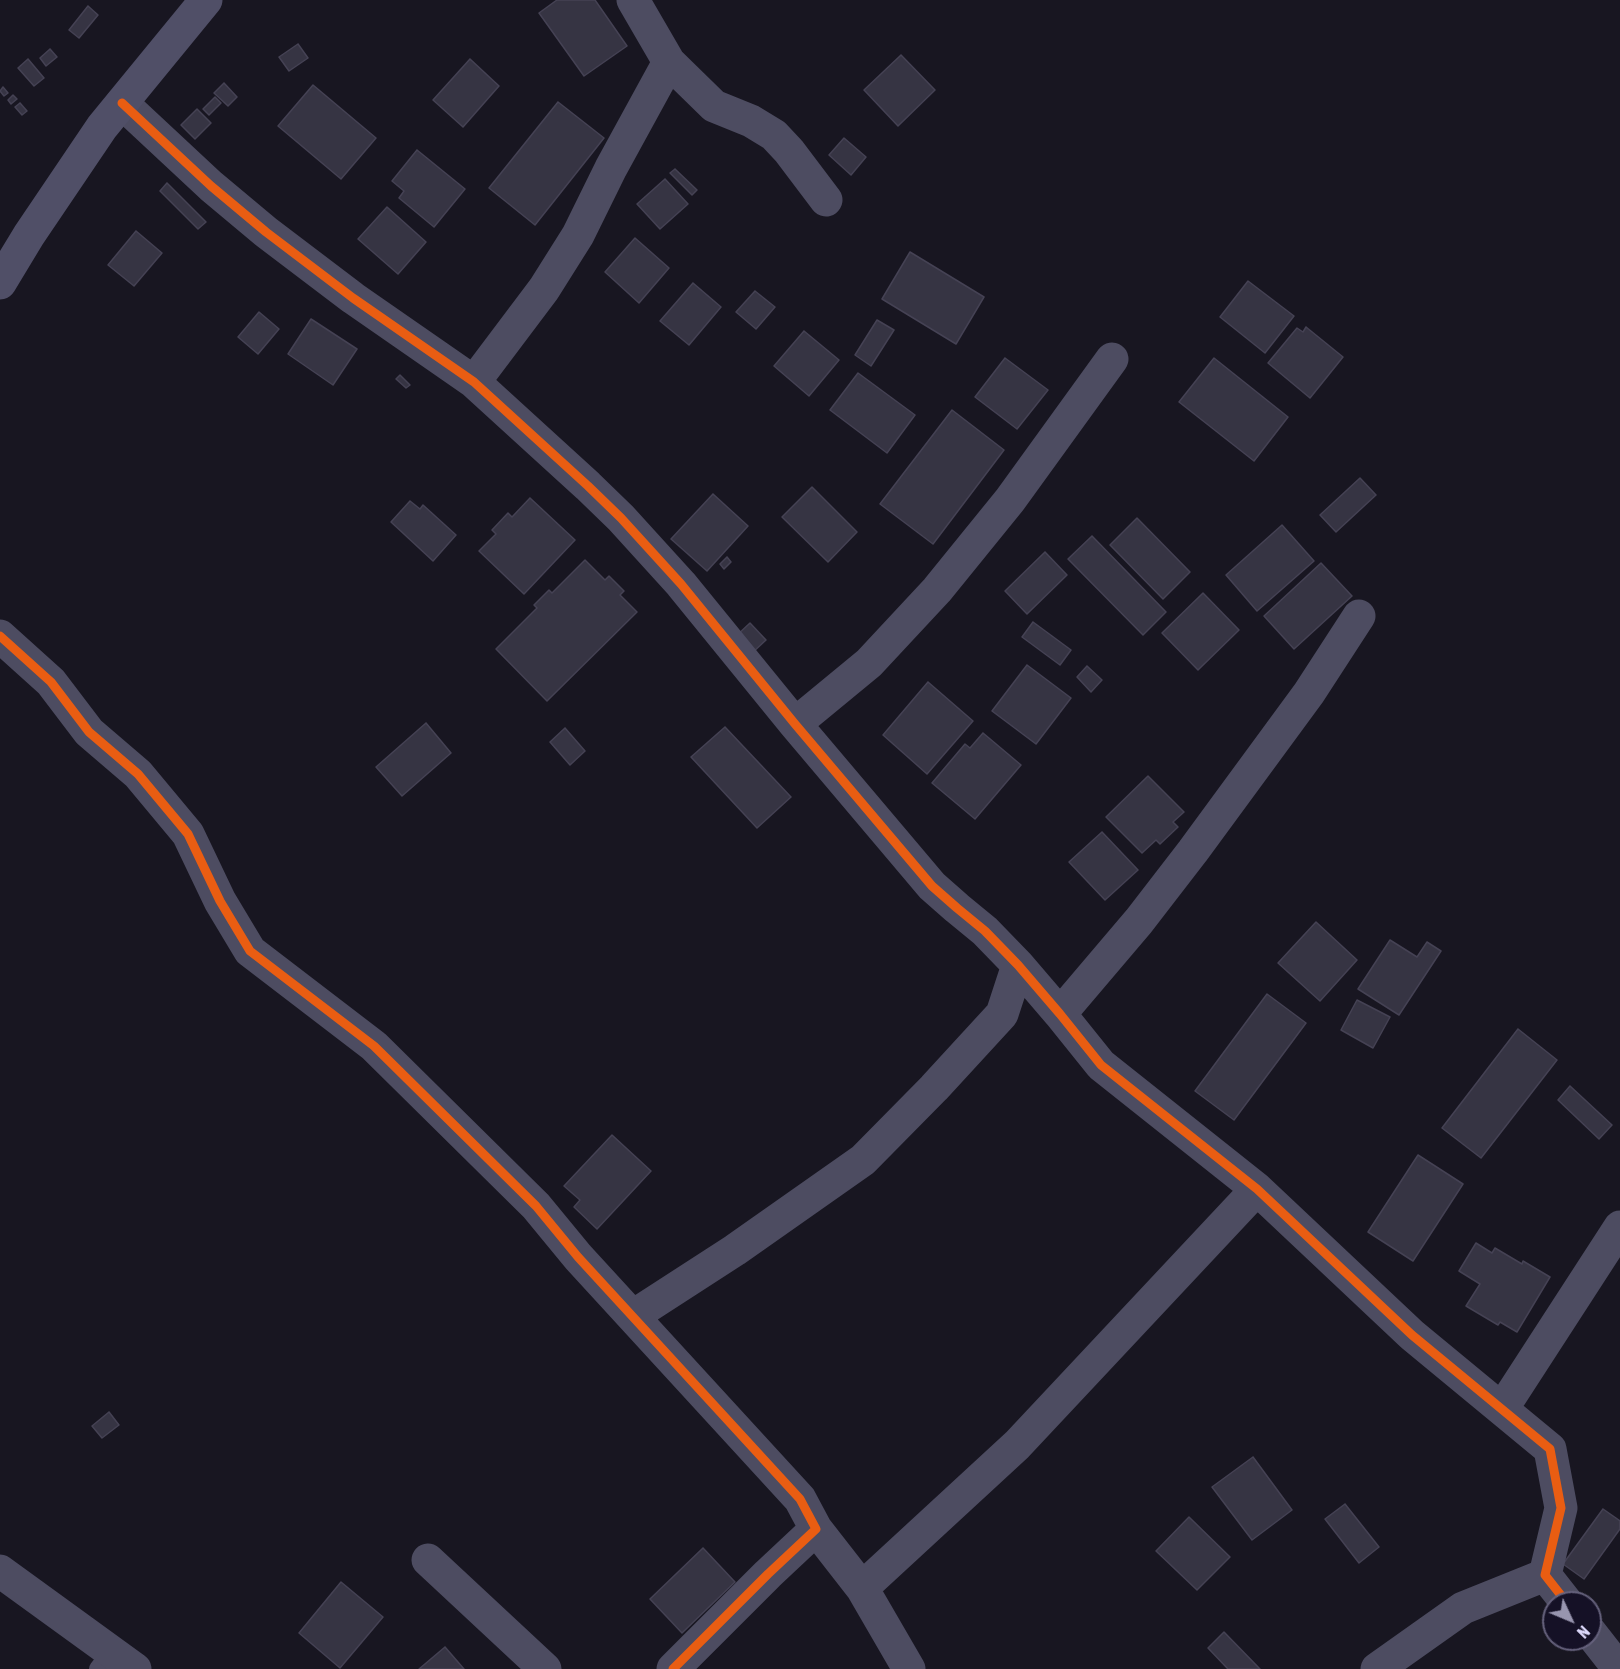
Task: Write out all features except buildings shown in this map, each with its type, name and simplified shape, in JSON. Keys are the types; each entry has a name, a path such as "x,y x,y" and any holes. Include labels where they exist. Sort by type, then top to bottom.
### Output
{"main road":[{"path":"0,284 29,235 102,127 206,0"}],"street":[{"path":"633,0 669,62 714,106 751,121 774,135 826,200"},
{"path":"474,382 544,289 578,235 611,168 669,62"},
{"path":"122,103 266,232 353,298 474,382 621,518 681,584 795,724 932,886 985,931 1018,965 1101,1065 1257,1189 1413,1335 1550,1449 1561,1508 1545,1575"},
{"path":"795,724 869,663 937,590 1010,500 1112,359"},
{"path":"1060,1014 1139,921 1193,851 1309,693 1359,616"},
{"path":"0,636 51,682 89,732 138,774 188,834 220,901 250,951 374,1046 536,1206 578,1257 800,1499 816,1529 862,1588 909,1669"},
{"path":"633,1316 735,1250 862,1160 934,1088 1002,1014 1018,965"},
{"path":"862,1588 1017,1444 1257,1189"},
{"path":"1502,1410 1620,1227"},
{"path":"673,1669 816,1529"},
{"path":"428,1560 544,1669"},
{"path":"0,1571 114,1663"},
{"path":"1545,1575 1558,1591"},
{"path":"1377,1669 1463,1608 1545,1575"},
{"path":"1602,1647 1619,1669"}],"cycle path":[{"path":"122,103 211,186 266,232 353,298 474,382 588,486 621,518 681,584 795,724 932,886 985,931 1018,965 1101,1065 1257,1189 1412,1335 1550,1449 1561,1508 1545,1575 1558,1591"},
{"path":"0,636 51,682 89,732 138,774 188,834 220,901 250,951 374,1046 536,1206 578,1257 800,1499 816,1529 673,1669"}]}
